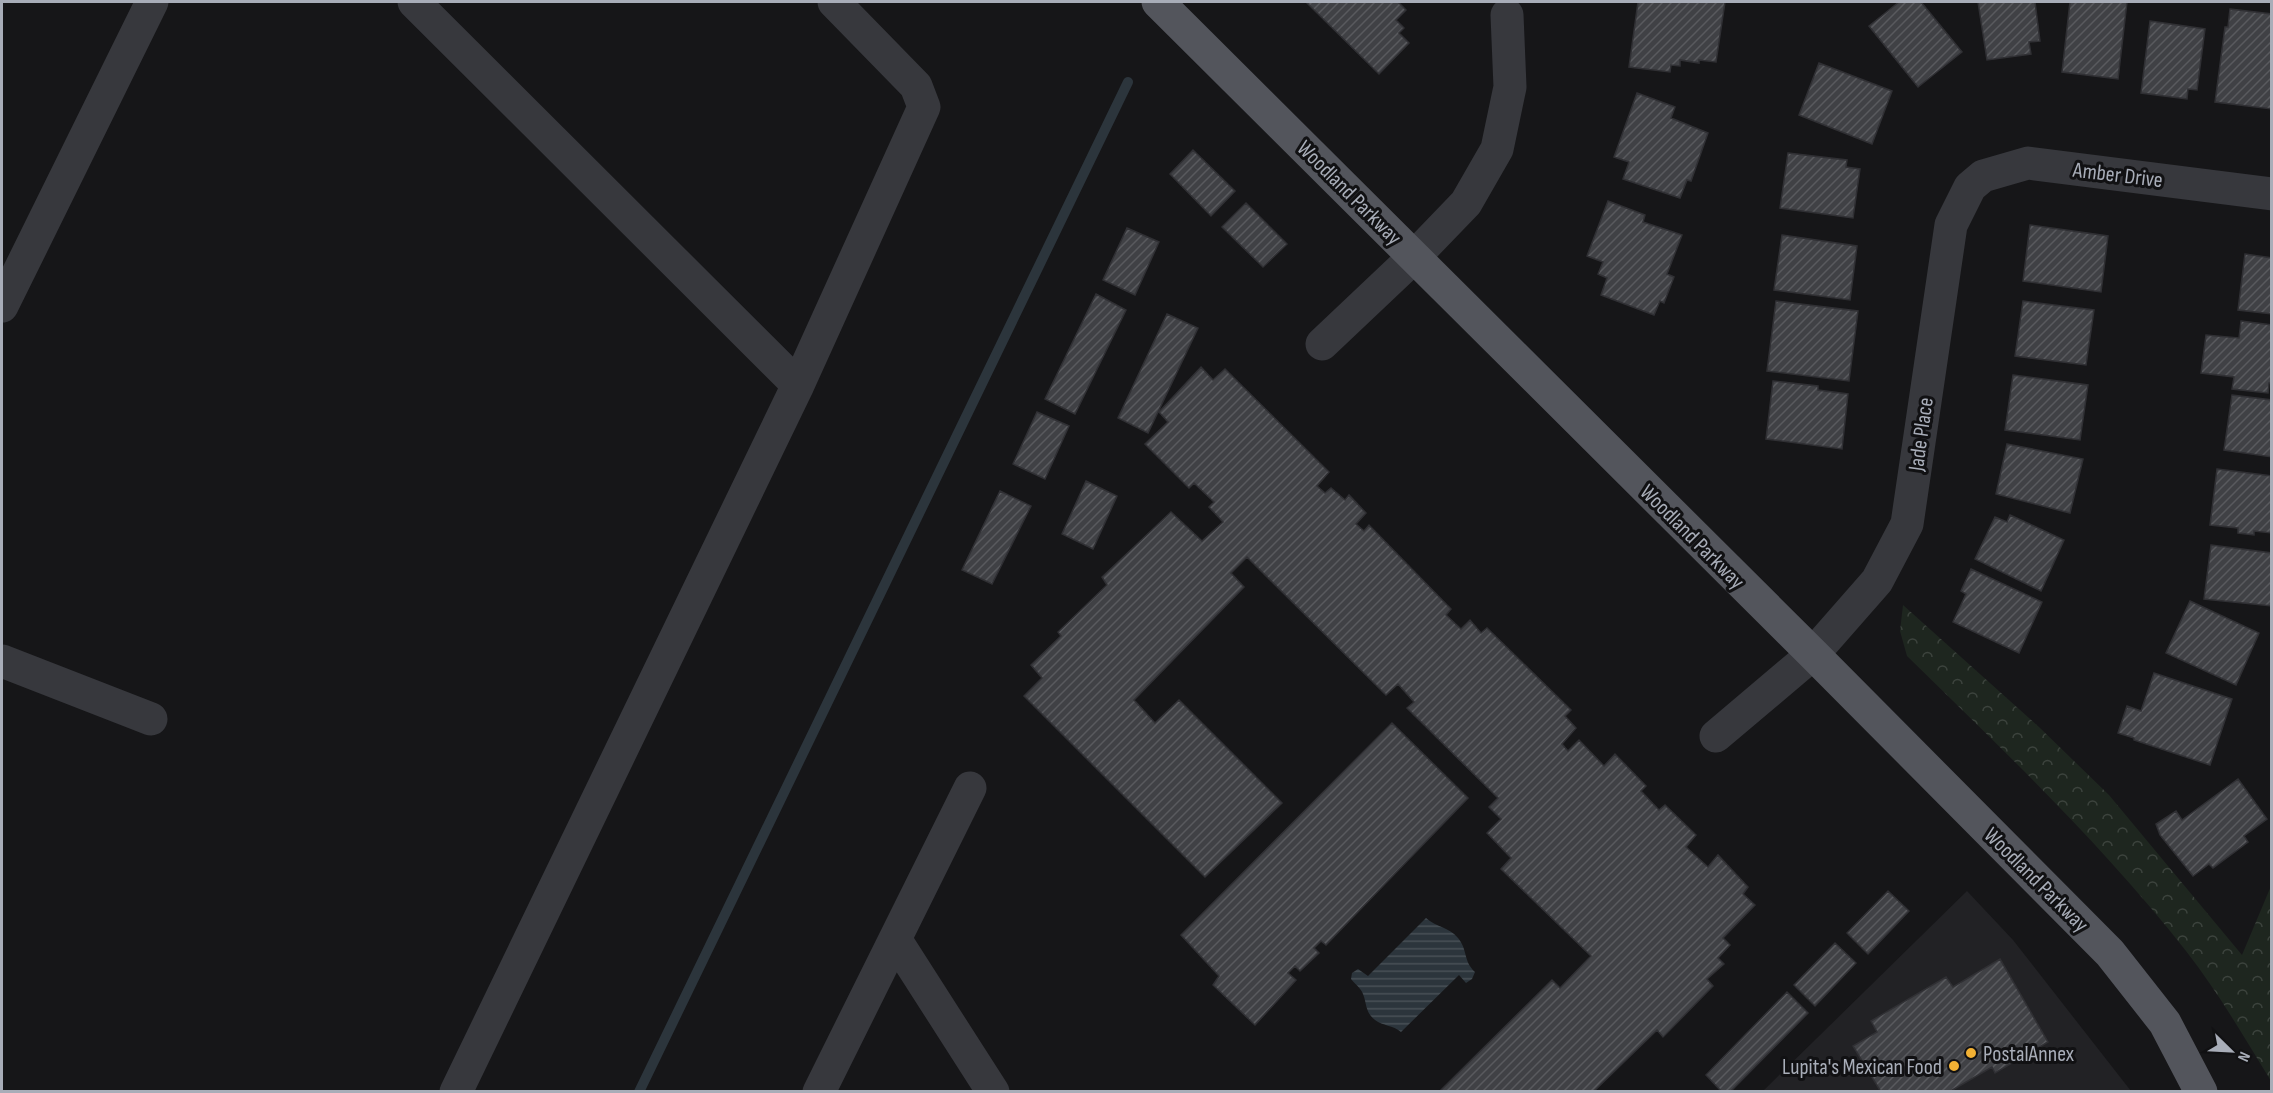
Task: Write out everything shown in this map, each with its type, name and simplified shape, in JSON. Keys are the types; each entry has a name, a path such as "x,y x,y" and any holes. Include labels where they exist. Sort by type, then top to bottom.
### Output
{"main road":[{"name":"Woodland Parkway","path":"1158,2 1415,256 2110,953 2165,1023 2201,1092"}],"street":[{"path":"2,306 152,2"},
{"path":"414,2 798,385"},
{"path":"456,1092 798,385 924,107 916,86 834,2"},
{"path":"1322,344 1415,256 1466,203 1497,148 1510,87 1507,15"},
{"name":"Amber Drive","path":"1970,188 1983,176 2028,163 2271,194"},
{"name":"Jade Place","path":"1716,736 1813,654 1877,581 1907,524 1951,225 1970,188"},
{"path":"2,661 151,719"},
{"path":"819,1092 969,788"},
{"path":"894,939 993,1092"}],"shaded area":[{"path":"1967,891 2013,940 2131,1091 1762,1092"},
{"path":"1426,918 1458,938 1475,972 1472,979 1466,983 1459,975 1401,1032 1372,1017 1362,992 1351,979 1352,973 1358,969 1368,976"}],"green space":[{"path":"1903,605 2039,727 2109,795 2242,955 2271,886 2271,1081 2209,982 2121,873 2051,799 1907,656 1900,631"}],"building":[{"path":"1306,2 1398,2 1406,10 1396,20 1404,28 1399,33 1409,43 1379,74"},
{"path":"1638,2 1725,2 1716,62 1699,60 1699,63 1680,60 1680,66 1671,65 1670,72 1629,67"},
{"path":"1899,2 1921,2 1962,52 1918,87 1869,26"},
{"path":"1978,2 2035,2 2040,41 2029,42 2031,54 1987,60"},
{"path":"2070,2 2127,2 2118,79 2062,72"},
{"path":"2230,9 2272,14 2272,109 2215,102 2225,27 2228,27"},
{"path":"2150,21 2205,29 2197,90 2188,89 2187,99 2141,93"},
{"path":"1819,63 1892,91 1872,144 1799,115"},
{"path":"1637,93 1675,107 1671,118 1708,133 1691,181 1687,180 1680,198 1623,179 1629,162 1614,157"},
{"path":"1193,150 1235,191 1211,216 1170,174"},
{"path":"1788,153 1847,160 1846,167 1860,169 1853,218 1780,208"},
{"path":"1608,201 1645,215 1643,222 1682,235 1667,274 1674,277 1664,303 1660,301 1654,315 1601,295 1607,278 1598,274 1603,262 1587,256"},
{"path":"1246,203 1287,244 1263,267 1222,227"},
{"path":"2030,225 2108,236 2101,292 2023,281"},
{"path":"1127,228 1159,242 1135,295 1103,280"},
{"path":"1782,235 1857,246 1850,300 1774,290"},
{"path":"2245,254 2272,258 2272,314 2238,310"},
{"path":"1096,294 1126,310 1075,414 1045,399"},
{"path":"1776,301 1858,311 1849,381 1767,371"},
{"path":"2023,301 2094,310 2086,365 2015,356"},
{"path":"1167,314 1198,328 1148,433 1118,418"},
{"path":"2241,321 2272,325 2272,383 2269,383 2268,393 2232,389 2234,377 2201,373 2206,335 2239,338"},
{"path":"1201,367 1213,380 1225,369 1329,472 1317,486 1325,493 1331,488 1345,500 1349,495 1366,513 1356,524 1364,531 1369,525 1451,609 1446,615 1461,629 1470,620 1481,633 1487,628 1571,710 1565,716 1576,728 1562,744 1568,751 1579,740 1604,766 1615,754 1646,786 1641,791 1659,810 1665,805 1696,835 1686,847 1708,867 1718,855 1748,887 1743,894 1755,905 1723,938 1730,945 1718,958 1724,964 1707,979 1713,986 1663,1037 1657,1030 1593,1092 1439,1092 1552,980 1560,988 1591,956 1501,869 1511,858 1487,833 1501,819 1489,807 1498,798 1407,708 1414,702 1398,684 1386,695 1247,557 1231,573 1244,587 1134,700 1155,723 1179,700 1282,803 1205,877 1024,696 1042,678 1031,665 1061,636 1058,632 1107,585 1102,577 1171,512 1202,541 1223,522 1209,507 1214,502 1194,483 1189,488 1145,444 1168,422 1159,412"},
{"path":"2013,375 2088,385 2080,440 2005,430"},
{"path":"1773,381 1818,386 1818,390 1848,394 1842,449 1766,439"},
{"path":"2232,395 2272,400 2272,457 2224,450"},
{"path":"1037,412 1069,426 1045,479 1013,464"},
{"path":"2007,444 2083,459 2070,513 1996,494"},
{"path":"2217,469 2272,476 2272,533 2254,531 2254,535 2238,533 2238,528 2210,525"},
{"path":"1086,481 1117,496 1093,549 1062,534"},
{"path":"1000,491 1031,506 992,584 962,570"},
{"path":"2010,515 2064,540 2041,591 1975,559 1995,517 2007,522"},
{"path":"2211,545 2272,553 2272,606 2204,599"},
{"path":"1971,569 2042,602 2019,653 1953,622 1966,594 1961,591"},
{"path":"2190,601 2259,633 2236,685 2166,653"},
{"path":"2154,673 2232,699 2210,765 2118,733 2127,706 2141,711"},
{"path":"1392,723 1468,798 1326,945 1321,941 1314,948 1319,953 1300,971 1295,966 1288,973 1296,980 1255,1025 1213,985 1219,976 1181,935"},
{"path":"2238,779 2267,819 2244,836 2248,842 2213,868 2209,864 2193,876 2160,835 2156,824 2176,811 2182,820"},
{"path":"1888,891 1909,911 1868,954 1847,933"},
{"path":"1835,943 1856,963 1815,1006 1794,985"},
{"path":"2000,959 2048,1042 1995,1073 1992,1067 1949,1092 1881,1092 1853,1046 1877,1032 1871,1021 1946,977 1953,987"},
{"path":"1787,992 1808,1013 1730,1092 1722,1092 1706,1075"}],"waterway":[{"path":"639,1092 1128,82"}],"place":[{"name":"PostalAnnex","path":"1971,1053"},
{"name":"Lupita's Mexican Food","path":"1954,1066"}]}
